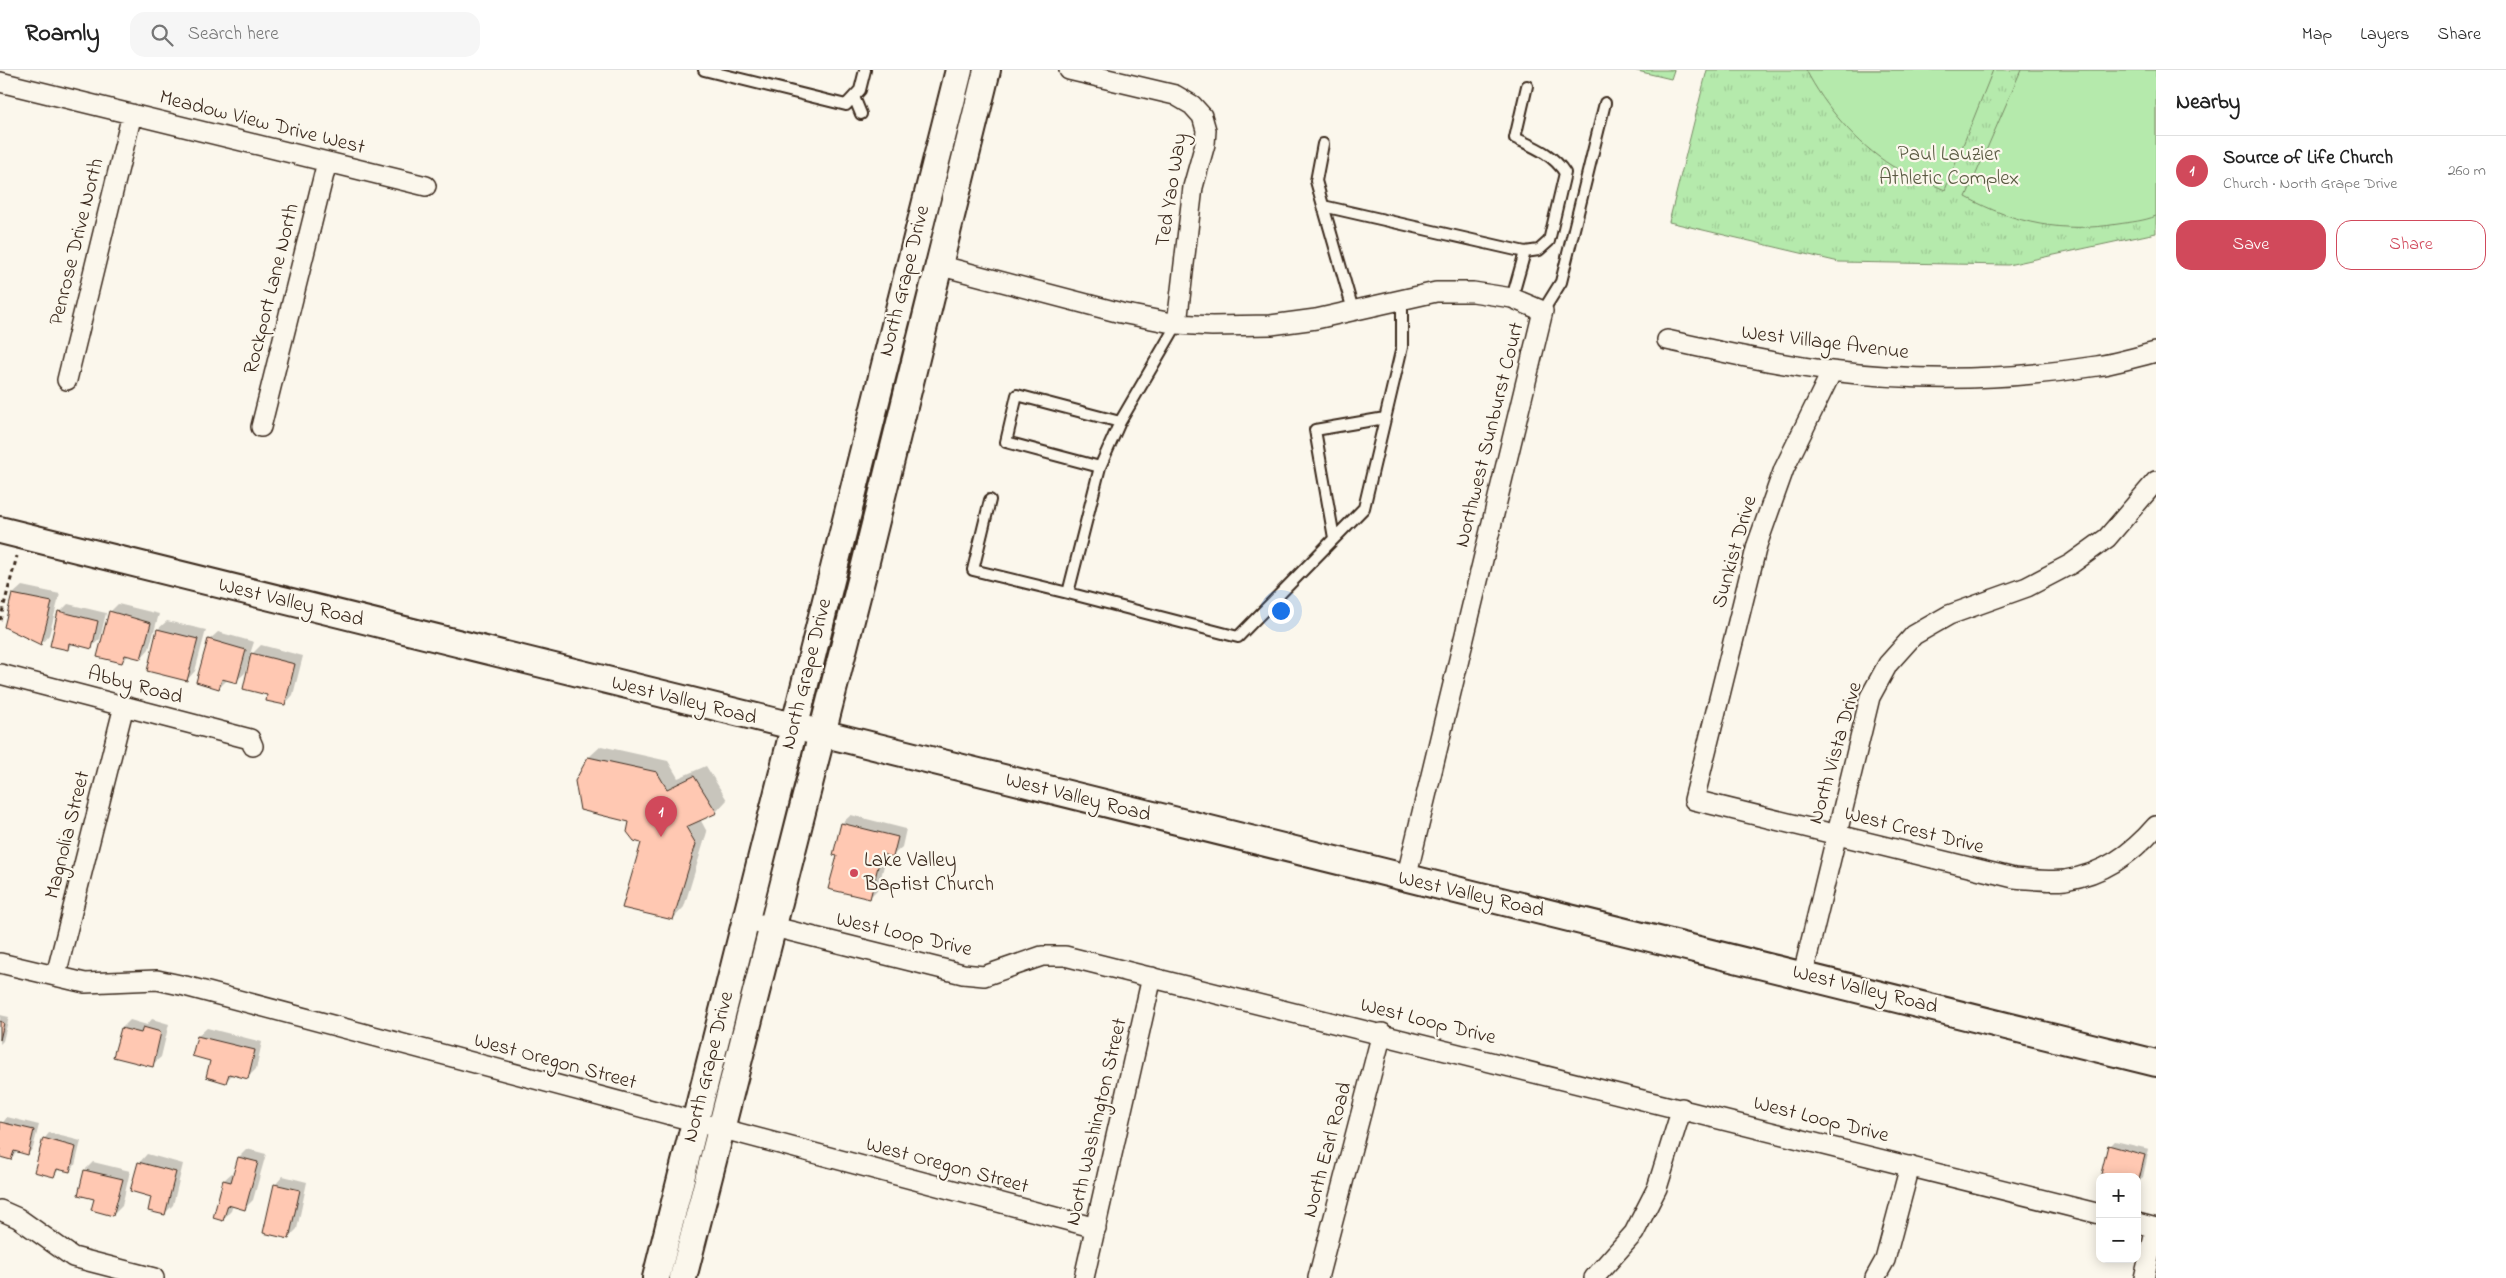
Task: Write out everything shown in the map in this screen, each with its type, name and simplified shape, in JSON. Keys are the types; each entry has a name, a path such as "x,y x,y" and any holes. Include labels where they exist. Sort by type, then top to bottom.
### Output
{"main road":[{"name":"North Grape Drive","path":"656,1278 958,70"},
{"name":"North Grape Drive","path":"683,1278 987,70"},
{"name":"West Valley Road","path":"11,533 821,735 1802,974 2156,1063"}],"street":[{"name":"Ted Yao Way","path":"1069,70 1175,95 1200,107 1206,130 1205,144 1193,187 1177,324"},
{"name":"Meadow View Drive West","path":"0,82 426,186"},
{"name":"Penrose Drive North","path":"67,380 132,114"},
{"name":"Rockport Lane North","path":"261,428 327,162"},
{"name":"Northwest Sunburst Court","path":"938,265 1121,313 1177,324 1212,326 1271,325 1316,319 1436,292 1472,292 1512,298 1543,311 1406,879"},
{"name":"West Village Avenue","path":"1667,340 1749,358 1832,371 1921,378 2014,376 2098,366 2156,352"},
{"name":"Sunkist Drive","path":"1704,754 1757,545 1784,469 1832,371"},
{"name":"North Vista Drive","path":"1802,974 1870,697 1888,664 1914,635 1950,615 2027,587 2071,564 2107,538 2156,482"},
{"name":"Abby Road","path":"0,674 250,738 253,746"},
{"name":"Magnolia Street","path":"56,976 124,706"},
{"name":"West Crest Drive","path":"1704,754 1689,803 1836,835 2014,878 2063,880 2103,870 2139,846 2156,826"},
{"name":"West Loop Drive","path":"745,919 963,974 984,976 1042,956 1064,956 1382,1033 2096,1213"},
{"name":"West Oregon Street","path":"0,963 85,984 157,980 185,986 721,1130 1096,1228"},
{"name":"North Washington Street","path":"1084,1278 1152,977"},
{"name":"North Earl Road","path":"1318,1278 1382,1033"},
{"path":"1594,1278 1638,1226 1657,1188 1682,1108"},
{"path":"1875,1278 1885,1260 1910,1166"},
{"path":"0,1210 18,1218 73,1257 154,1278"},
{"path":"2141,1224 2156,1228 2144,1278"}],"lane":[{"path":"704,70 846,105 860,90 865,70"},
{"path":"1323,206 1525,252 1539,250 1549,241 1565,173 1558,162 1547,153 1515,138 1527,86"},
{"path":"854,97 861,114"},
{"path":"1543,311 1561,282 1605,103"},
{"path":"1323,144 1316,181 1353,310"},
{"path":"1512,298 1525,252"},
{"path":"990,500 974,570 1238,637 1364,508 1402,347 1402,299"},
{"path":"1068,593 1100,467 1120,422 1177,324"},
{"path":"1100,467 1006,442 1017,395 1120,422"},
{"path":"1334,538 1315,430 1385,418"}],"path":[{"path":"0,620 11,533"}],"green space":[{"path":"1633,70 1674,70 1671,79"},
{"name":"Paul Lauzier Athletic Complex","path":"1707,70 2156,70 2156,233 2008,265 1839,262 1669,222"},
{"path":"1806,70 1993,70 1945,190 1898,170 1866,147 1832,111"},
{"path":"2021,70 2156,70 2156,216 2098,227 2059,227 2022,220 2003,214 1966,197"}],"building":[{"path":"12,594 52,602 41,645 4,627"},
{"path":"58,611 98,621 92,649 69,643 68,650 50,646"},
{"path":"109,611 151,623 141,659 125,655 122,663 97,657"},
{"path":"157,629 198,639 187,681 147,671"},
{"path":"208,639 246,650 237,683 222,679 219,689 196,682"},
{"path":"251,653 295,664 285,705 266,701 267,695 243,689"},
{"path":"588,757 657,772 667,789 694,776 717,813 686,827 696,844 673,920 622,908 641,843 634,841 627,832 629,822 580,810 575,781"},
{"name":"Lake Valley Baptist Church","path":"841,823 898,837 893,857 881,854 870,899 828,889 837,856 833,855"},
{"path":"0,1021 4,1023 0,1040"},
{"path":"143,1027 161,1032 153,1067 113,1057 121,1028 141,1033"},
{"path":"197,1036 255,1050 248,1079 229,1074 226,1083 206,1077 210,1061 192,1056"},
{"path":"0,1122 34,1130 28,1155 14,1151 11,1160 0,1157"},
{"path":"43,1138 76,1147 70,1172 57,1169 54,1177 34,1172"},
{"path":"2108,1145 2145,1155 2141,1173 2101,1173"},
{"path":"238,1157 258,1162 245,1210 228,1205 223,1221 213,1218 223,1180 231,1182"},
{"path":"138,1162 176,1172 165,1215 148,1211 151,1197 130,1191"},
{"path":"84,1170 123,1179 113,1216 91,1210 94,1199 78,1195"},
{"path":"274,1184 300,1190 289,1239 263,1233"}],"place":[{"name":"Source of Life Church","path":"661,837"},
{"name":"Lake Valley Baptist Church","path":"854,873"}]}
